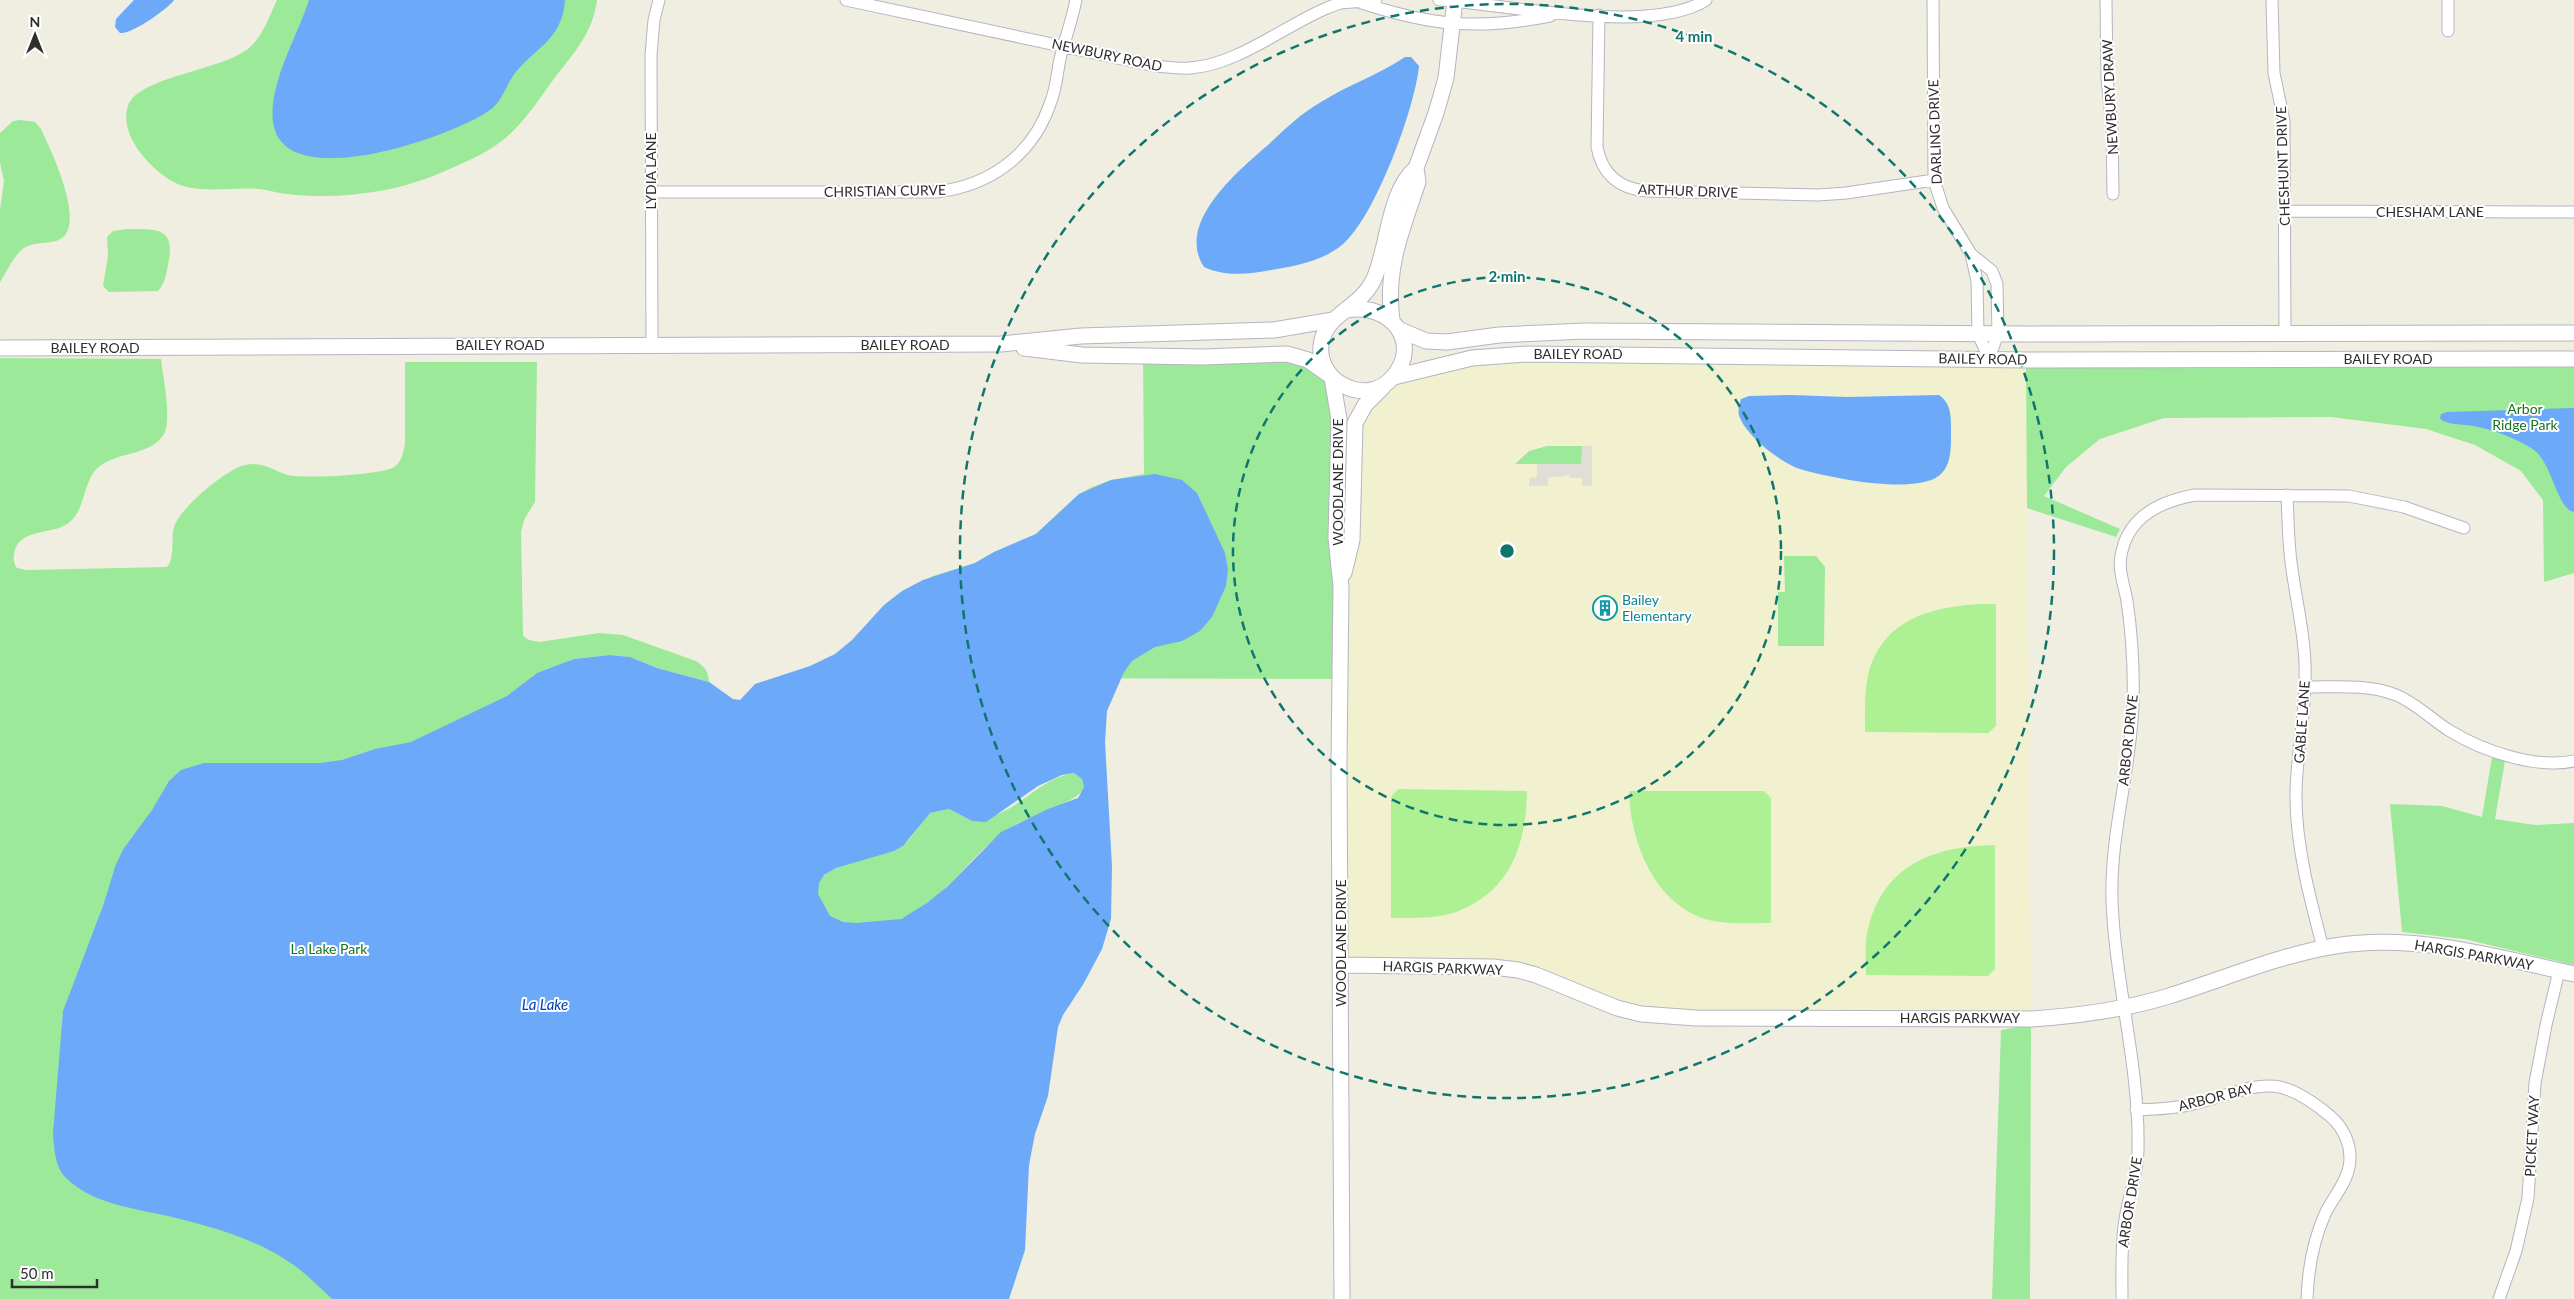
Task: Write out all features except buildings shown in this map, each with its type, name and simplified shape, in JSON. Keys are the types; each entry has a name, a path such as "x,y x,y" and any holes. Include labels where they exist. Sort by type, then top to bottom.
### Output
{"main road":[{"path":"1416,168 1407,176 1398,198 1374,277 1365,293 1348,310 1333,320 1321,342 1321,359 1330,376 1349,389 1371,390 1392,379 1403,359 1402,338 1395,324 1390,299 1392,261 1418,182 1416,168 1442,95 1455,0"},
{"path":"1348,310 1371,309 1382,313 1395,324"},
{"name":"BAILEY ROAD","path":"0,348 1001,344 1081,336 1274,330 1333,320"},
{"name":"BAILEY ROAD","path":"1395,324 1426,340 1447,342 1498,335 1584,331 1978,334 2574,333"},
{"name":"BAILEY ROAD","path":"1001,344 1082,355 1203,357 1286,354 1308,360 1330,376"},
{"name":"BAILEY ROAD","path":"1392,379 1472,358 1527,354 1989,358 2574,359"},
{"name":"WOODLANE DRIVE","path":"1330,376 1339,419 1336,538 1341,587 1339,762 1342,1299"},
{"name":"WOODLANE DRIVE","path":"1341,587 1352,540 1356,423 1365,405 1392,379"},
{"name":"HARGIS PARKWAY","path":"1341,965 1493,967 1518,970 1536,975 1617,1008 1665,1016 2031,1019 2081,1015 2124,1008 2323,948 2379,942 2427,944 2567,973"}],"street":[{"name":"LYDIA LANE","path":"652,344 651,47 654,20 659,0"},
{"name":"NEWBURY ROAD","path":"846,0 1156,66 1191,68 1229,58 1327,8 1376,0"},
{"name":"CHRISTIAN CURVE","path":"651,192 936,192 953,190 982,181 1016,159 1035,136 1051,102 1076,0"},
{"name":"NEWBURY ROAD","path":"1439,0 1455,0 1560,14 1599,15 1667,14 1706,0"},
{"name":"DARLING DRIVE","path":"1933,0 1934,180 1941,202 1971,254 1977,281 1978,334 1989,358"},
{"name":"NEWBURY DRAW","path":"2106,0 2106,78 2112,126 2113,194"},
{"name":"CHESHUNT DRIVE","path":"2272,0 2274,73 2284,121 2286,211 2285,333"},
{"path":"2448,0 2448,31"},
{"name":"NEWBURY ROAD","path":"1358,2 1398,15 1452,24 1487,26 1560,14"},
{"name":"ARTHUR DRIVE","path":"1599,15 1597,147 1600,159 1609,175 1624,186 1647,191 1826,195 1934,180"},
{"name":"CHESHAM LANE","path":"2286,211 2574,212"},
{"name":"DARLING DRIVE","path":"1971,254 1989,268 1996,278 1998,334 1989,358"},
{"name":"ARBOR DRIVE","path":"2122,1299 2124,1225 2136,1177 2136,1110 2115,940 2112,898 2113,857 2132,720 2132,651 2127,600 2121,573 2122,551 2136,523 2154,507 2164,502 2195,495 2349,496 2404,507 2464,528"},
{"name":"GABLE LANE","path":"2287,495 2290,553 2303,630 2306,687 2296,791 2296,813 2302,852 2323,948"},
{"path":"2306,687 2384,691 2408,701 2451,732 2493,750 2538,761 2574,761"},
{"name":"PICKET WAY","path":"2499,1299 2516,1251 2528,1198 2535,1083 2546,1025 2567,973"},
{"name":"ARBOR BAY","path":"2136,1110 2190,1105 2246,1087 2269,1085 2283,1087 2295,1092 2316,1105 2340,1127 2349,1147 2349,1167 2325,1214 2317,1238 2308,1274 2307,1299"}],"shaded area":[{"path":"1472,358 2026,360 2031,1019 1665,1016 1536,975 1341,965 1342,656 1355,423 1394,377"},
{"path":"1582,446 1592,446 1592,486 1582,486 1582,478 1570,478 1569,475 1548,478 1548,486 1529,486 1529,478 1537,477 1537,464 1581,464"}],"green space":[{"path":"277,0 597,0 592,22 582,41 524,120 504,139 480,155 427,179 387,190 326,196 306,196 259,189 201,189 183,186 170,180 151,165 134,143 129,133 126,117 128,106 135,96 147,88 220,63 249,48 262,32"},
{"path":"13,121 35,122 41,129 64,185 70,216 68,229 62,238 54,242 24,248 0,282 0,209 4,181 0,163 0,133"},
{"path":"127,229 156,230 167,237 170,253 168,265 164,282 158,291 109,292 103,286 108,256 107,237 113,231"},
{"path":"1277,353 1332,378 1341,679 930,678 930,577 975,563 994,552 1036,534 1079,494 1092,487 1111,480 1144,474 1143,356"},
{"name":"La Lake Park","path":"0,358 161,359 165,387 166,427 159,441 143,450 107,461 100,466 90,479 78,511 67,524 36,533 22,540 17,546 14,561 17,568 27,570 167,567 171,559 174,527 178,519 204,491 237,468 257,464 288,475 325,476 375,472 387,470 397,465 402,457 405,444 405,362 537,362 535,502 524,520 521,532 523,636 529,640 539,642 599,633 623,635 696,661 706,670 709,678 709,682 657,668 630,657 610,655 574,659 532,676 657,1299 0,1299"},
{"name":"Arbor Ridge Park","path":"2574,367 2574,573 2544,582 2543,500 2521,471 2475,445 2426,429 2331,417 2164,418 2100,439 2066,467 2044,496 2120,529 2116,537 2027,508 2026,368"},
{"path":"1547,446 1582,446 1582,464 1515,464 1529,451"},
{"path":"1784,556 1816,556 1825,567 1824,646 1778,646 1778,592 1785,592"},
{"path":"1978,604 1996,604 1996,726 1988,733 1865,732 1867,678 1876,653 1886,639 1911,619 1926,613"},
{"path":"2492,757 2505,761 2495,819 2535,825 2574,823 2574,965 2464,939 2402,932 2390,804 2442,806 2482,817"},
{"path":"1074,773 1082,779 1084,787 1081,792 1066,803 1017,824 1001,834 986,846 945,889 916,912 892,921 848,923 834,919 822,905 818,885 824,876 848,863 901,847 909,840 930,813 949,809 972,821 999,814 1053,780"},
{"path":"1398,789 1527,791 1526,811 1519,847 1512,864 1490,892 1475,903 1449,914 1424,918 1391,918 1391,797"},
{"path":"1629,791 1764,791 1771,798 1771,923 1713,921 1687,911 1671,899 1658,884 1640,849 1630,810"},
{"path":"1995,845 1995,969 1988,976 1866,975 1867,931 1877,904 1888,886 1916,862 1934,854 1973,846"},
{"path":"2031,1025 2030,1299 1992,1299 2001,1030"}],"water":[{"path":"134,0 174,0 141,26 120,33 115,27 116,19"},
{"path":"309,0 565,0 559,26 553,35 521,66 513,76 498,103 490,110 471,121 443,133 410,144 374,153 340,158 309,156 286,147 274,127 272,112 278,80"},
{"path":"1405,57 1411,57 1419,66 1416,85 1402,134 1380,188 1355,231 1342,245 1326,255 1290,267 1246,273 1229,273 1204,267 1197,250 1198,233 1204,216 1214,199 1227,183 1306,112 1331,96"},
{"path":"1939,395 1949,407 1951,417 1950,457 1946,468 1937,477 1925,482 1890,484 1849,480 1813,473 1792,466 1765,448 1750,433 1740,418 1738,411 1741,399 1749,396 1847,397"},
{"path":"2574,408 2574,512 2563,503 2545,465 2534,450 2501,433 2474,426 2448,423 2440,418 2441,414 2447,412"},
{"name":"La Lake","path":"1155,474 1182,480 1197,493 1225,553 1228,569 1226,586 1212,617 1200,631 1182,641 1155,647 1132,661 1124,672 1107,711 1105,742 1112,866 1111,919 1102,949 1084,983 1063,1015 1058,1027 1048,1096 1035,1134 1029,1165 1025,1250 1009,1299 332,1299 298,1268 262,1247 235,1235 207,1226 121,1206 92,1196 63,1175 56,1158 53,1133 63,1011 103,906 116,864 124,848 152,810 169,781 181,770 204,763 320,763 342,760 375,749 411,742 507,696 537,673 574,659 610,655 630,657 657,668 709,682 733,699 740,700 755,684 810,666 835,654 852,640 884,605 902,591 923,580 975,563 994,552 1036,534 1079,494 1111,480","holes":["1074,773 1082,779 1084,787 1078,798 1048,809 1001,832 948,886 927,903 901,919 857,923 843,922 830,916 818,894 819,883 824,875 836,868 894,851 903,846 930,813 949,809 972,821 986,822 1038,786 1062,775"]}],"place":[{"name":"Bailey Elementary","path":"1605,608"}]}
